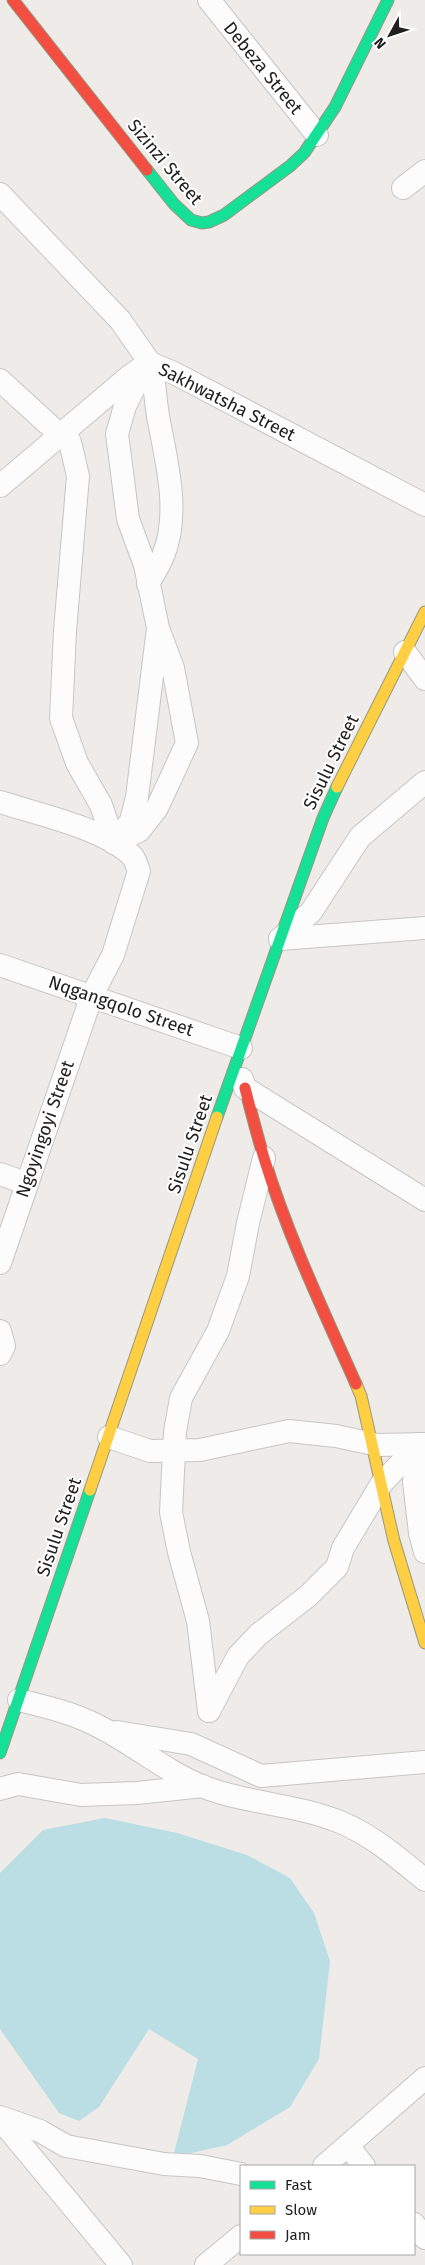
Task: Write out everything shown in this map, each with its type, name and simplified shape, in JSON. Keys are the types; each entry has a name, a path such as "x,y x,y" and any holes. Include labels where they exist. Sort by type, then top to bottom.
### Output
{"street":[{"name":"Sizinzi Street","path":"13,0 174,204 193,221 208,223 224,215 290,166 304,153 334,107 388,0"},
{"name":"Debeza Street","path":"209,0 317,135"},
{"path":"403,188 425,171"},
{"name":"Sakhwatsha Street","path":"0,194 120,320 150,363 174,373 425,505"},
{"path":"0,486 131,375 150,363"},
{"path":"114,843 139,831 156,808 188,742 173,668 158,628 145,565 128,519 117,434 125,406 138,380 150,363"},
{"path":"148,584 163,556 171,528 170,480 157,409 155,380 150,363"},
{"path":"0,380 70,442 78,476 65,631 61,718 77,764 101,805 114,843"},
{"name":"Sisulu Street","path":"0,1753 238,1056 323,818 352,755 425,612"},
{"path":"114,843 130,821 137,797 158,628"},
{"path":"405,652 425,679"},
{"path":"280,939 311,912 360,837 425,782"},
{"name":"Ngoyingoyi Street","path":"0,802 95,833 114,843 134,858 139,871 113,955 92,995 0,1263"},
{"path":"280,939 425,928"},
{"name":"Nqgangqolo Street","path":"0,965 92,995 238,1056"},
{"path":"238,1056 264,1158 301,1260 361,1396 380,1486 401,1566 425,1643"},
{"path":"245,1088 425,1200"},
{"path":"264,1158 248,1223 238,1276 218,1331 181,1398 174,1451 171,1512 179,1552 198,1621 209,1712 238,1656 259,1634 308,1596 337,1568 343,1548 380,1486 422,1444"},
{"path":"0,1174 26,1183"},
{"path":"0,1331 4,1346 0,1354"},
{"path":"109,1436 150,1451 200,1450 289,1431 336,1436 372,1444 422,1444"},
{"path":"422,1444 414,1482 420,1533 425,1552"},
{"path":"19,1700 70,1712 203,1786 243,1799 302,1810 361,1832 425,1880"},
{"path":"106,1731 191,1744 261,1776 425,1762"},
{"path":"0,1789 18,1784 80,1794 137,1793 203,1786"},
{"path":"325,2165 425,2078"},
{"path":"0,2118 40,2131 66,2146 164,2164 200,2166 240,2174"},
{"path":"0,2118 121,2265"},
{"path":"348,2146 363,2165"},
{"path":"415,2225 425,2238"},
{"path":"206,2265 240,2237"}],"water":[{"path":"105,1818 177,1833 247,1855 290,1878 314,1913 330,1961 319,2059 290,2107 227,2145 173,2157 198,2059 149,2029 99,2107 79,2121 59,2113 0,2029 0,1873 43,1830"}],"traffic: fast":[{"path":"147,170 174,204 191,220 202,223 209,222 224,215 290,166 304,153 335,107 388,0"},
{"path":"217,1117 323,818 337,787"},
{"path":"0,1753 90,1490"}],"traffic: slow":[{"path":"337,787 425,612"},
{"path":"90,1490 217,1117"},
{"path":"356,1384 361,1396 394,1541 425,1643"}],"traffic: jam":[{"path":"13,0 147,170"},
{"path":"245,1088 273,1187 307,1272 356,1384"}]}
